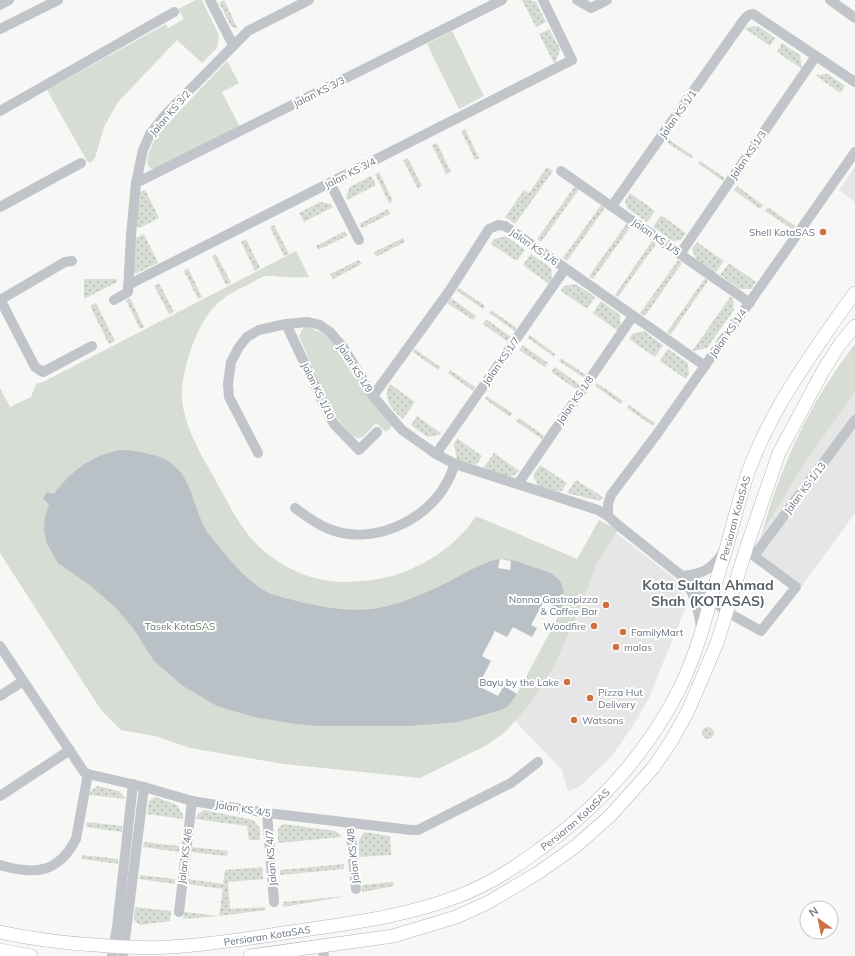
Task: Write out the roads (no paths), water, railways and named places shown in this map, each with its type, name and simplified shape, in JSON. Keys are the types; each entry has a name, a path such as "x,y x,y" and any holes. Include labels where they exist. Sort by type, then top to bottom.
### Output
{"main road":[{"name":"Persiaran KotaSAS","path":"0,932 118,951 189,946 379,918 441,902 463,894 490,881 526,859 565,830 594,805 619,778 649,740 669,708 686,673 702,632 750,468 768,426 805,363 843,308 855,294"},
{"name":"Persiaran KotaSAS","path":"250,956 323,951 393,936 456,917 500,896 545,869 576,846 622,804 653,768 683,721 717,643 747,546 779,454 823,371 840,344 855,326"},
{"path":"1,951 31,956"}],"street":[{"path":"0,5 9,0"},
{"path":"0,29 58,0"},
{"path":"210,0 233,45"},
{"name":"Jalan KS 3/2","path":"128,285 136,183 143,150 150,134 165,116 248,30 310,0"},
{"name":"Jalan KS 3/3","path":"136,183 502,0"},
{"name":"Jalan KS 3/4","path":"128,285 572,60 543,0"},
{"path":"577,0 591,8 607,0"},
{"path":"830,0 854,17"},
{"path":"0,110 174,12"},
{"name":"Jalan KS 1/1","path":"612,206 746,16 753,14 816,56"},
{"path":"816,56 855,82"},
{"name":"Jalan KS 1/3","path":"680,254 816,56"},
{"name":"Jalan KS 1/4","path":"608,516 608,504 612,495 750,303 855,152"},
{"path":"0,207 81,162"},
{"name":"Jalan KS 1/5","path":"562,171 750,303"},
{"path":"330,183 360,240"},
{"name":"Jalan KS 1/6","path":"373,396 450,290 489,229 498,225 504,226 705,366"},
{"path":"72,261 65,262 0,299 35,367 43,372 92,346"},
{"name":"Jalan KS 1/7","path":"436,454 565,269"},
{"path":"114,300 128,292 128,285"},
{"name":"Jalan KS 1/8","path":"518,484 633,316"},
{"name":"Jalan KS 1/9","path":"258,453 229,397 228,384 231,362 239,346 247,337 259,330 286,324 308,322 320,325 330,332 343,347 373,396 402,430 436,454 455,464 598,510 608,516 727,612 761,631 796,586 754,556"},
{"name":"Jalan KS 1/10","path":"286,324 334,424 359,450 377,432"},
{"name":"Jalan KS 1/13","path":"754,556 855,420"},
{"path":"295,508 318,524 338,532 364,535 386,530 408,521 431,503 447,484 455,464"},
{"path":"702,632 697,604 691,590 682,576 695,574 711,568 723,554 727,544"},
{"path":"0,646 84,772 88,774 76,839 62,860 53,866 39,871 17,870 0,864"},
{"path":"0,696 23,681"},
{"path":"0,796 70,750"},
{"name":"Jalan KS 4/5","path":"88,774 133,784 192,801 267,813 418,830 511,783 538,762"},
{"path":"118,951 117,927 133,784"},
{"path":"118,951 144,787"},
{"name":"Jalan KS 4/6","path":"179,912 192,801"},
{"name":"Jalan KS 4/7","path":"267,813 274,902"},
{"name":"Jalan KS 4/8","path":"350,823 356,889"}],"place":[{"name":"Shell KotaSAS","path":"823,232"},
{"name":"Nonna Gastropizza & Coffee Bar","path":"606,605"},
{"name":"Woodfire","path":"594,626"},
{"name":"FamilyMart","path":"623,632"},
{"name":"malas","path":"616,647"},
{"name":"Bayu by the Lake","path":"567,682"},
{"name":"Pizza Hut Delivery","path":"590,698"},
{"name":"Watsons","path":"574,720"}],"district":[{"name":"Kota Sultan Ahmad Shah (KOTASAS)","path":"708,594"}],"park label":[{"name":"Tasek KotaSAS","path":"180,626"}]}
